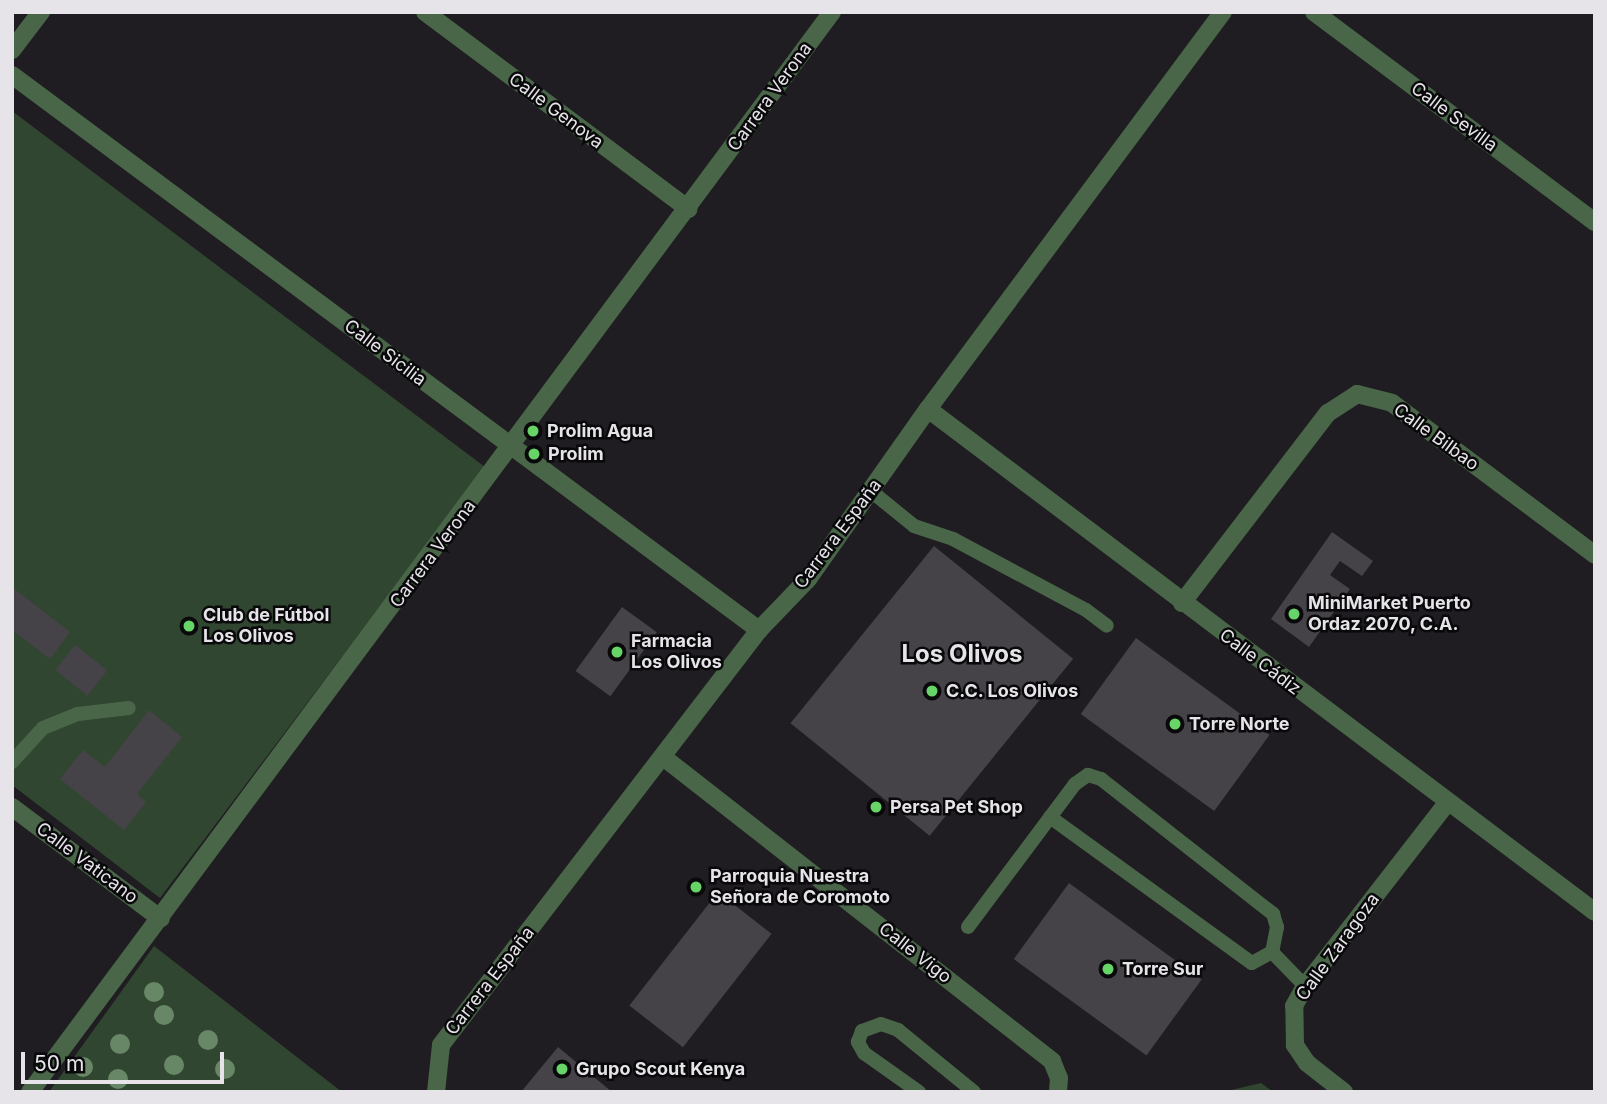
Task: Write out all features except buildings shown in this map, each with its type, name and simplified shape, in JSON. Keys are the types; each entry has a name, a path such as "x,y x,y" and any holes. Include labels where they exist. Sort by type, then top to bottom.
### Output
{"street":[{"path":"12,50 41,12"},
{"name":"Calle Genova","path":"425,12 688,209"},
{"name":"Carrera Verona","path":"30,1092 513,447 832,12"},
{"name":"Carrera España","path":"436,1090 441,1045 759,630 808,579 928,409 1223,12"},
{"name":"Calle Sevilla","path":"1314,12 1595,222"},
{"name":"Calle Sicilia","path":"12,75 759,630"},
{"name":"Calle Bilbao","path":"1182,603 1328,413 1357,394 1392,403 1595,555"},
{"name":"Calle Cádiz","path":"928,409 1595,912"},
{"name":"Calle Vigo","path":"663,757 1052,1060 1059,1085"},
{"name":"Calle Zaragoza","path":"1344,1092 1307,1063 1295,1045 1292,1021 1304,986 1447,803"},
{"name":"Calle Vaticano","path":"12,807 161,919"}],"lane":[{"path":"871,491 914,526 953,539 1086,610 1107,626"},
{"path":"12,762 43,728 78,713 129,708"},
{"path":"968,927 1074,784 1088,775 1101,779 1273,914 1277,927 1272,952 1252,963 1050,817"},
{"path":"1272,952 1304,986"},
{"path":"919,1092 864,1053 858,1042 862,1031 881,1024 898,1030 974,1092"}],"green space":[{"name":"Club de Fútbol Los Olivos","path":"12,111 485,467 160,898 12,785"},
{"path":"154,946 342,1092 49,1092"},
{"path":"1261,1083 1273,1092 1223,1092"}],"place":[{"name":"Prolim Agua","path":"533,431"},
{"name":"Prolim","path":"534,454"},
{"name":"MiniMarket Puerto Ordaz 2070, C.A.","path":"1294,614"},
{"name":"Club de Fútbol Los Olivos","path":"189,626"},
{"name":"Farmacia Los Olivos","path":"617,652"},
{"name":"C.C. Los Olivos","path":"932,691"},
{"name":"Torre Norte","path":"1175,724"},
{"name":"Persa Pet Shop","path":"876,807"},
{"name":"Parroquia Nuestra Señora de Coromoto","path":"696,887"},
{"name":"Torre Sur","path":"1108,969"},
{"name":"Grupo Scout Kenya","path":"562,1069"}],"district":[{"name":"Los Olivos","path":"962,654"}]}
